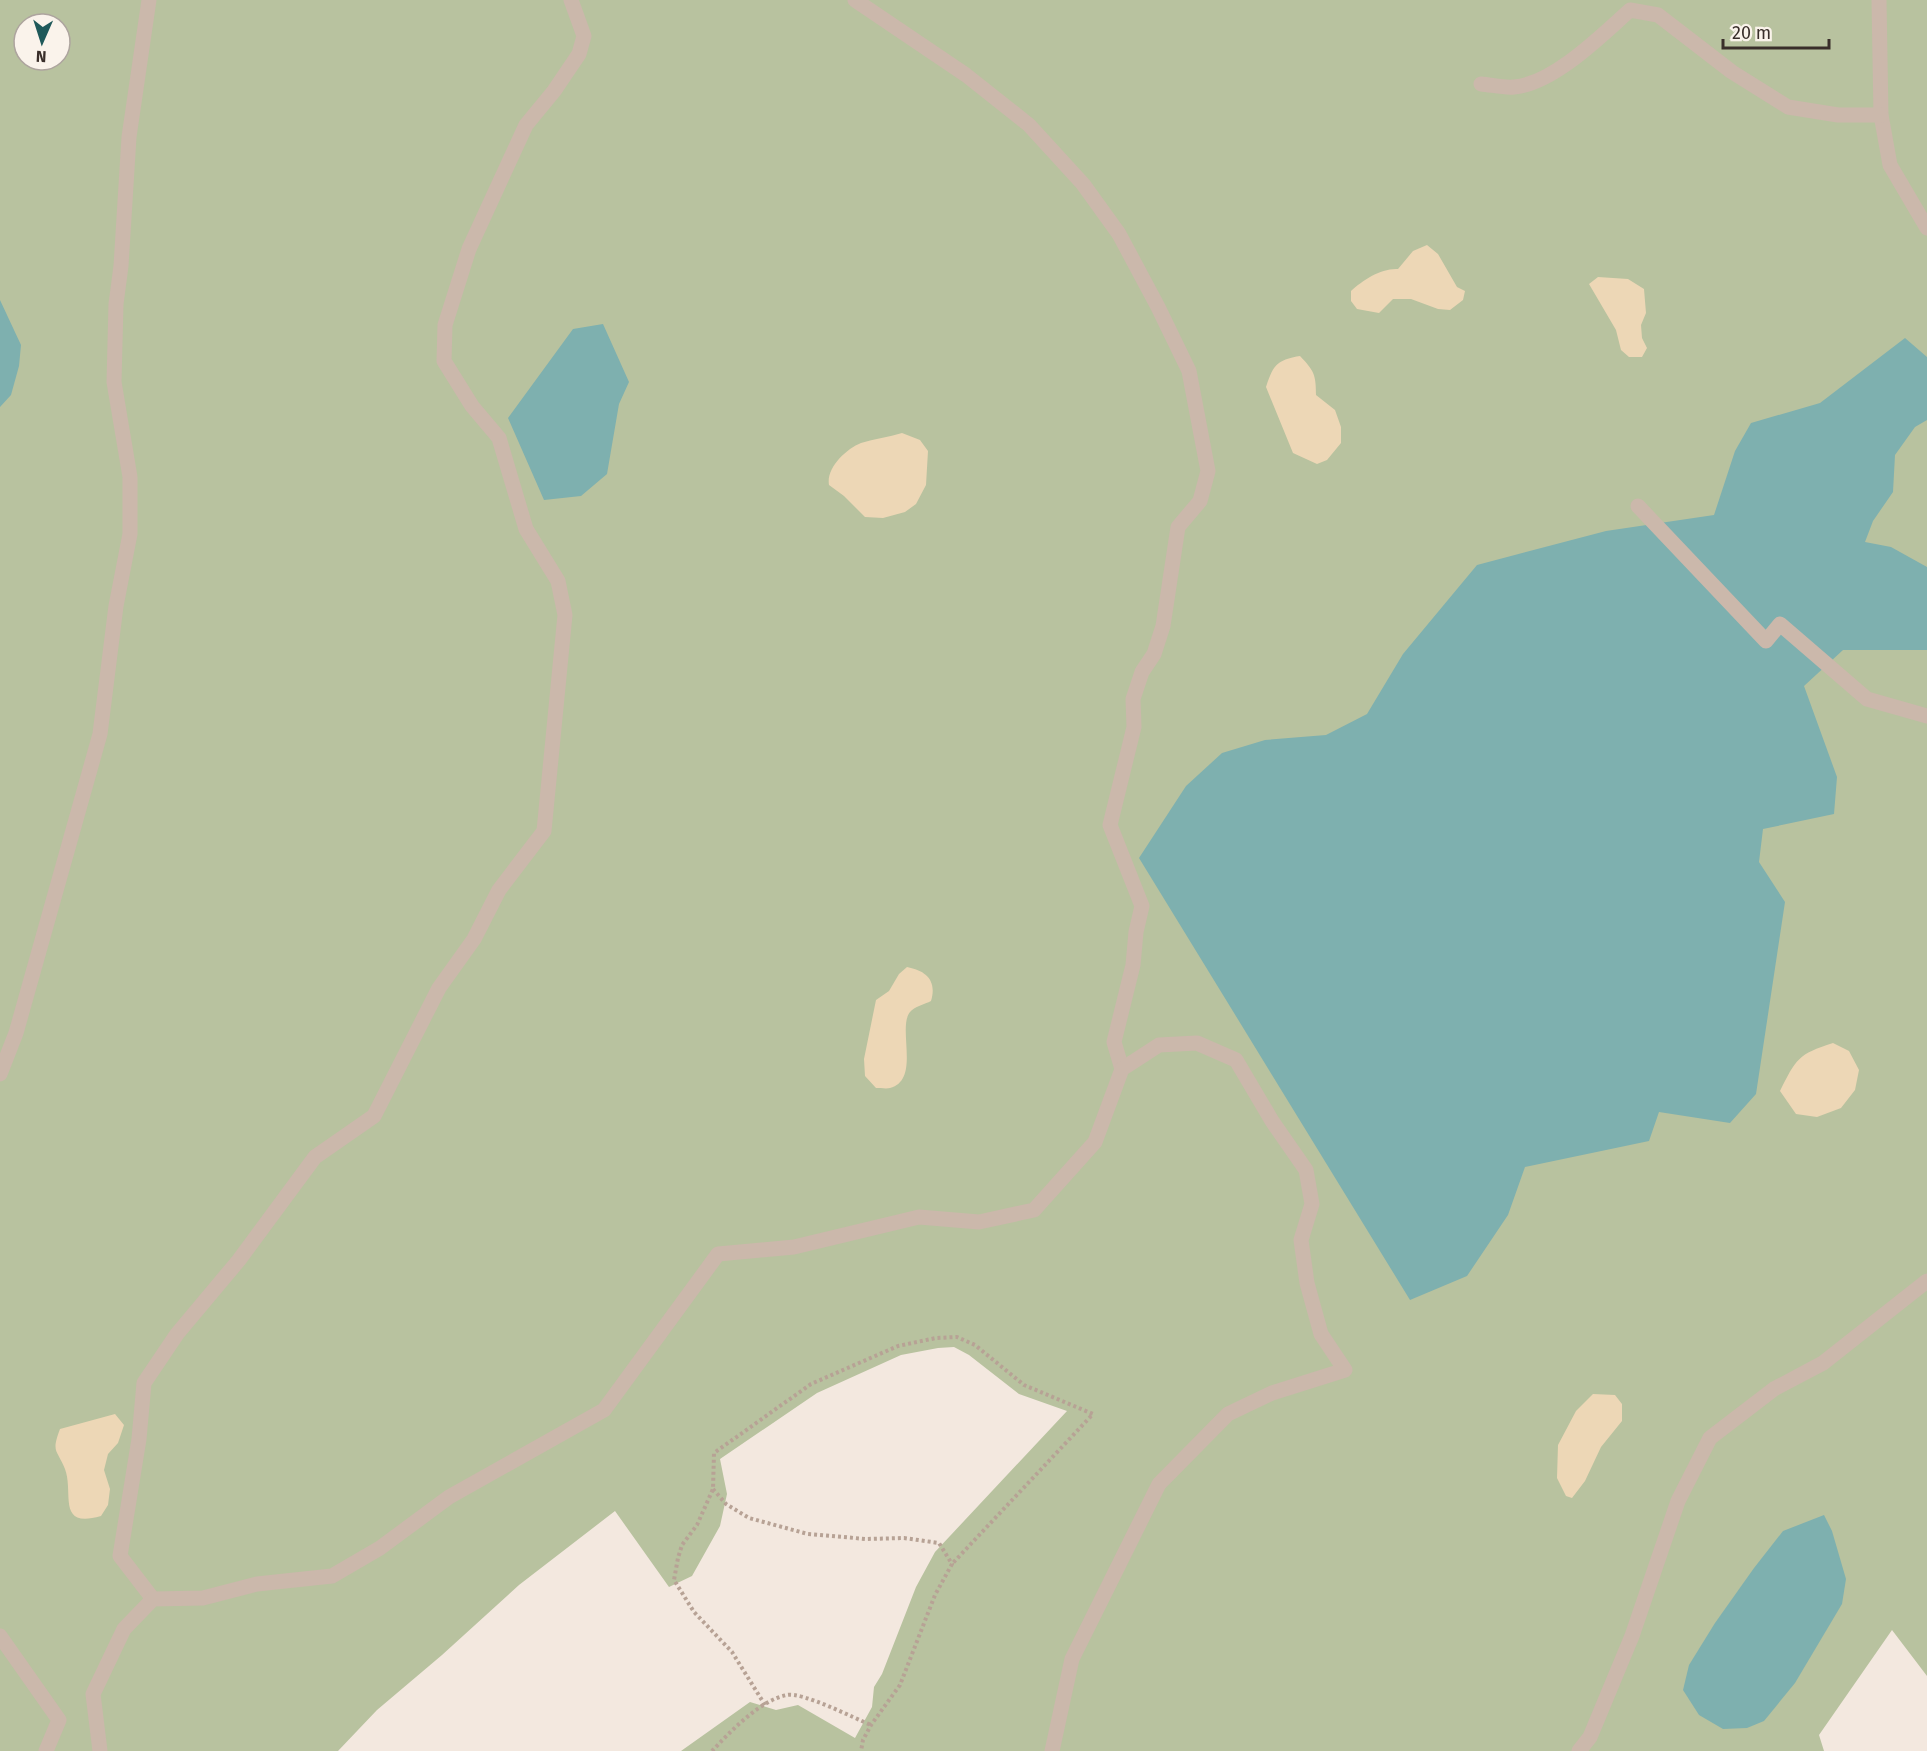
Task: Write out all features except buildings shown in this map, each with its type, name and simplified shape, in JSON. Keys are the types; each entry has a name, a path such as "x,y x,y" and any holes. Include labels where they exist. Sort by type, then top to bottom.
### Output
{"lane":[{"path":"0,1074 15,1033 100,734 116,606 130,534 130,477 114,382 116,304 121,266 129,136 149,0"},
{"path":"153,1599 120,1556 140,1439 144,1383 177,1334 238,1260 315,1157 374,1116 439,988 474,939 499,890 544,831 565,615 558,581 526,529 500,438 472,406 444,361 445,326 469,249 526,125 554,91 579,54 584,36 572,0"},
{"path":"855,0 966,75 1029,125 1083,184 1119,234 1189,371 1208,471 1200,501 1178,527 1163,626 1154,654 1142,672 1133,699 1134,727 1110,825 1142,906 1136,933 1133,965 1114,1042 1122,1069"},
{"path":"1879,0 1881,115 1890,165 1927,228"},
{"path":"1481,84 1515,87 1546,77 1578,57 1630,10 1658,15 1732,72 1788,107 1838,114 1881,115"},
{"path":"1638,506 1766,641 1780,624 1867,699 1927,716"},
{"path":"100,1751 93,1694 124,1629 153,1599 203,1598 257,1584 332,1576 380,1548 449,1497 604,1410 718,1254 794,1248 919,1217 979,1222 1035,1210 1095,1142 1122,1069 1159,1045 1197,1043 1236,1060 1272,1121 1306,1170 1312,1204 1301,1240 1307,1283 1321,1334 1345,1370 1272,1393 1227,1414 1159,1484 1072,1659 1052,1751"},
{"path":"1579,1751 1590,1737 1632,1636 1678,1501 1710,1438 1774,1389 1823,1363 1927,1281"},
{"path":"0,1636 59,1720 46,1751"}],"path":[{"path":"765,1705 732,1652 694,1612 675,1580 682,1545 697,1525 713,1489 714,1454 812,1384 898,1346 936,1338 957,1337 975,1346 1024,1385 1093,1414 952,1564 935,1595 900,1684 871,1725 863,1740 861,1751"},
{"path":"713,1489 726,1504 749,1518 808,1534 866,1539 904,1538 939,1543 952,1564"},
{"path":"712,1751 727,1734 765,1705 788,1695 817,1702 871,1725"}],"green space":[{"path":"0,0 1927,0 1927,1676 1892,1630 1819,1735 1824,1751 681,1751 750,1702 776,1710 798,1705 855,1738 872,1707 874,1687 882,1674 916,1587 935,1552 1067,1411 1019,1394 969,1355 954,1347 901,1355 817,1393 720,1459 727,1494 720,1526 692,1576 669,1587 615,1511 519,1585 377,1710 338,1751 0,1751"}],"sand":[{"path":"1427,245 1438,254 1457,287 1465,291 1463,300 1450,310 1438,309 1411,299 1393,299 1379,313 1357,309 1351,301 1351,291 1385,270 1398,269 1413,251"},
{"path":"1598,277 1628,279 1644,289 1646,313 1641,325 1642,338 1647,348 1642,357 1629,357 1621,350 1616,330 1589,284"},
{"path":"1300,356 1313,373 1316,395 1335,410 1341,427 1341,443 1327,460 1317,464 1293,453 1266,387 1277,365"},
{"path":"902,433 920,440 928,451 926,485 916,504 905,512 883,518 865,517 829,485 831,472 843,454 855,446"},
{"path":"907,967 920,971 929,978 933,994 931,1001 910,1012 907,1020 907,1065 904,1075 899,1083 890,1088 876,1088 865,1076 864,1059 876,1000 889,991 899,974"},
{"path":"1833,1043 1849,1051 1859,1070 1855,1090 1841,1108 1817,1117 1796,1114 1780,1091 1785,1080 1799,1059"},
{"path":"1593,1394 1615,1395 1622,1404 1622,1421 1601,1447 1585,1481 1572,1498 1566,1496 1557,1478 1558,1445 1576,1411"},
{"path":"115,1414 124,1425 118,1443 108,1454 104,1470 110,1489 108,1505 101,1516 78,1518 72,1513 65,1469 56,1451 60,1429"}],"water":[{"path":"0,300 21,345 19,366 11,395 0,407"},
{"path":"603,324 629,382 619,404 607,474 581,496 544,500 508,418 573,329"},
{"path":"1905,338 1927,357 1927,420 1915,427 1895,455 1893,492 1873,521 1865,542 1891,547 1927,567 1927,650 1843,650 1804,686 1837,777 1834,814 1763,829 1759,862 1785,902 1756,1094 1730,1123 1659,1112 1649,1141 1525,1167 1508,1215 1467,1276 1410,1300 1139,858 1186,786 1222,753 1265,740 1326,735 1367,714 1403,654 1477,565 1606,531 1714,515 1735,451 1751,423 1820,403"},
{"path":"1824,1515 1832,1531 1846,1579 1842,1604 1795,1683 1764,1721 1747,1728 1723,1729 1699,1715 1683,1690 1689,1665 1715,1623 1783,1531"}]}
